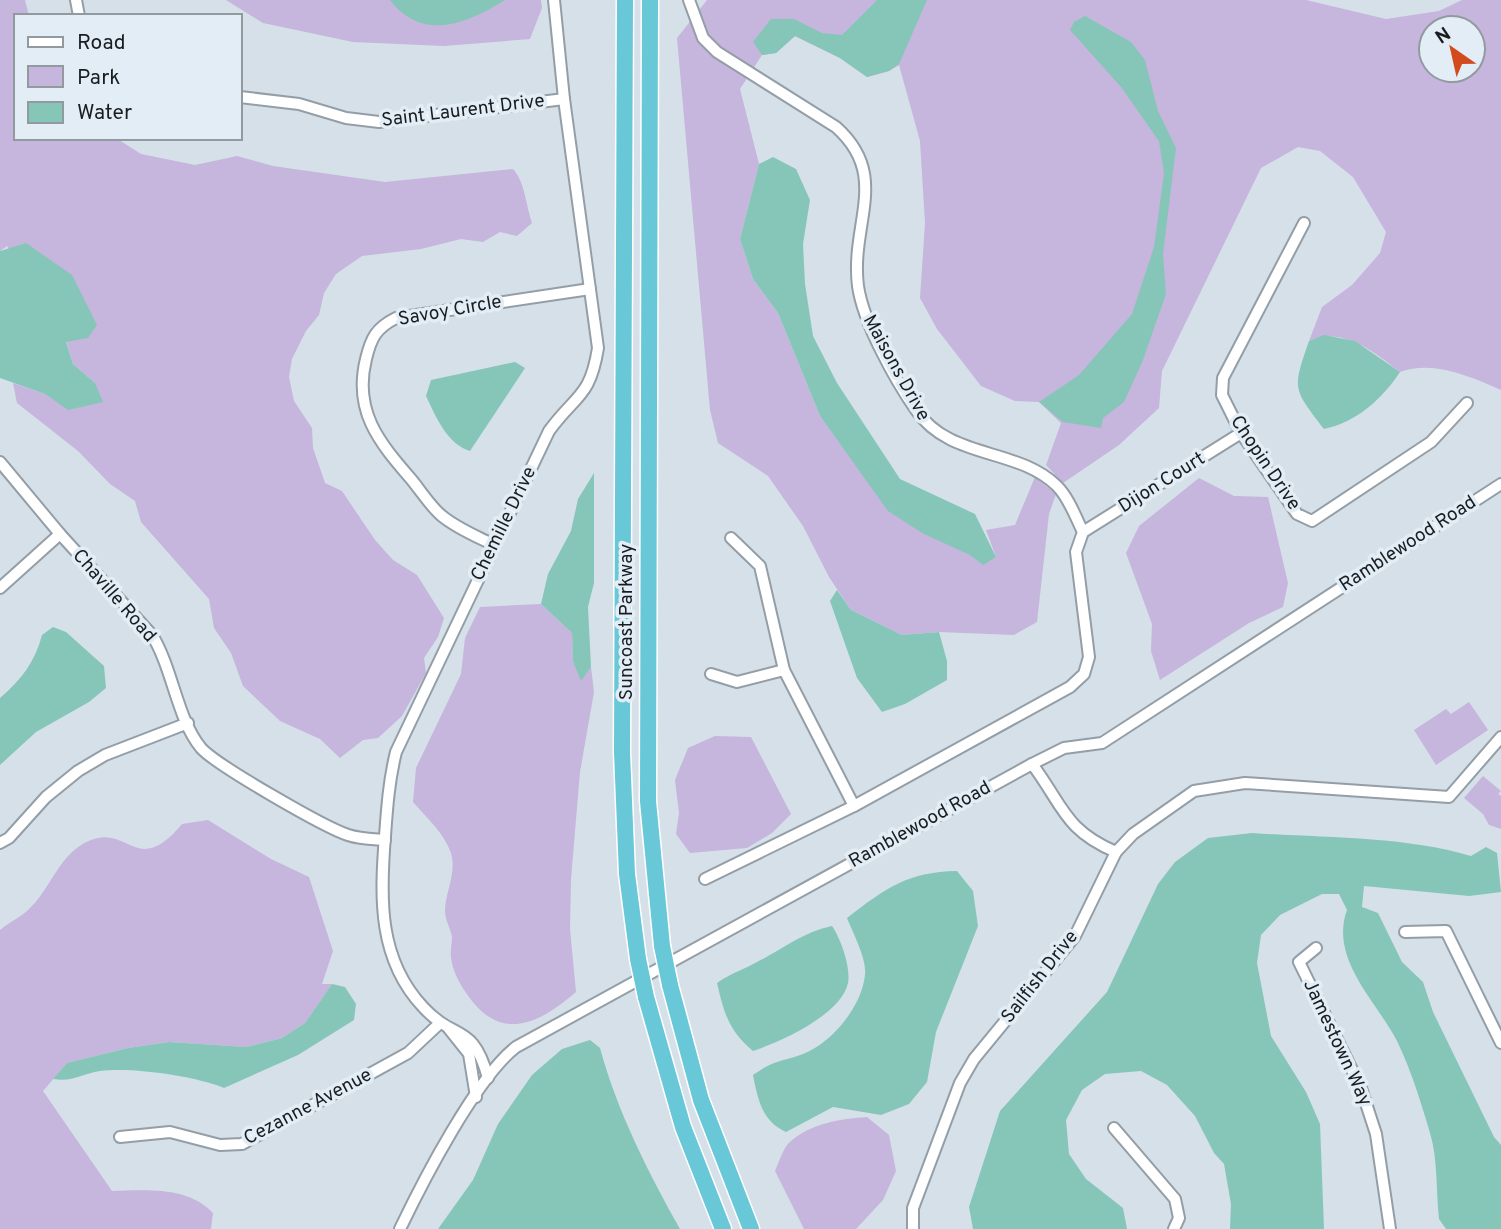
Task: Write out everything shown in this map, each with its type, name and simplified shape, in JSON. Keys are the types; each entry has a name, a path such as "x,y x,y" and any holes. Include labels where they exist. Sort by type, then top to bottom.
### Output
{"highway":[{"name":"Suncoast Parkway","path":"625,0 622,766 627,874 646,997 683,1128 723,1229"},
{"name":"Suncoast Parkway","path":"650,0 648,800 662,946 670,985 701,1100 751,1229"}],"street":[{"name":"Chemille Drive","path":"488,1078 473,1051 408,988 387,945 380,900 390,775 396,752 549,431 583,395 594,375 598,348 564,99 554,0"},
{"name":"Maisons Drive","path":"689,0 703,38 717,52 836,127 850,140 862,159 866,182 857,251 864,313 915,410 933,431 954,444 1041,472 1060,488 1083,532"},
{"name":"Saint Laurent Drive","path":"242,97 299,104 346,118 379,122 409,121 564,99"},
{"name":"Chopin Drive","path":"1304,223 1223,378 1222,395 1241,433 1297,514 1312,521 1431,442 1467,403"},
{"name":"Savoy Circle","path":"494,545 440,514 378,442 368,418 363,392 364,368 371,339 381,326 396,318 590,289"},
{"name":"Dijon Court","path":"1083,532 1241,433"},
{"name":"Chaville Road","path":"0,462 60,534 152,635 164,654 188,723 200,747 219,764 344,834 385,840"},
{"name":"Ramblewood Road","path":"400,1229 422,1184 475,1097 498,1063 516,1047 1032,764 1064,748 1102,743 1501,484"},
{"path":"705,879 854,806 1070,687 1084,674 1089,657 1076,552 1083,532"},
{"path":"0,588 60,534"},
{"path":"731,538 760,566 784,670 854,806"},
{"path":"712,674 737,682 784,670"},
{"path":"0,843 9,838 46,797 78,771 105,755 188,723"},
{"name":"Sailfish Drive","path":"913,1229 913,1208 960,1083 974,1059 1075,936 1116,852 1133,834 1194,792 1245,783 1449,797 1501,737"},
{"path":"1032,764 1077,830 1091,842 1116,852"},
{"path":"1405,932 1446,931 1501,1043"},
{"name":"Jamestown Way","path":"1316,948 1299,962 1362,1088 1376,1135 1390,1229"},
{"name":"Cezanne Avenue","path":"120,1138 170,1132 220,1146 242,1144 408,1053 445,1026"},
{"name":"Chemille Drive","path":"473,1051 485,1050 498,1063"},
{"path":"473,1051 475,1097"},
{"path":"1114,1128 1175,1199 1178,1219 1174,1229"}],"green space":[{"path":"0,0 25,0 28,14 14,14 14,140 119,140 141,154 195,165 237,156 273,166 385,182 513,169 517,174 532,223 517,236 500,232 483,242 461,239 421,249 362,256 336,274 324,293 319,315 306,331 292,359 289,377 294,401 312,428 313,448 325,483 342,491 375,540 393,560 417,575 444,618 438,637 424,658 426,673 402,716 378,738 363,740 340,758 320,739 280,721 243,686 231,653 214,628 209,599 141,522 135,501 110,484 78,451 17,403 13,383 45,394 68,409 95,383 73,364 66,341 7,246 0,251"},
{"path":"226,0 541,0 542,8 530,39 444,46 353,42 263,23"},
{"path":"707,0 1306,0 1386,19 1417,14 1417,84 1487,84 1487,14 1419,14 1439,11 1462,0 1501,0 1501,390 1451,371 1425,368 1400,372 1369,349 1346,339 1322,337 1309,341 1322,307 1352,285 1380,253 1386,232 1353,177 1320,151 1298,147 1261,168 1162,371 1159,408 1119,445 1063,483 1046,465 1061,423 1039,402 1015,401 981,386 937,329 920,298 925,223 920,141 899,65 889,71 867,77 840,58 795,36 776,53 762,55 740,89 759,164 740,239 753,279 778,313 820,416 854,463 982,564 996,557 986,530 1015,525 1035,477 1056,494 1049,514 1037,622 1014,635 939,632 902,635 851,610 829,577 803,526 768,476 718,443 710,410 677,38"},
{"path":"1199,478 1234,496 1268,497 1288,583 1283,607 1249,623 1160,680 1151,651 1152,624 1126,553 1139,526"},
{"path":"541,604 572,633 573,662 581,680 591,667 594,692 580,772 571,879 570,929 576,992 535,1019 508,1024 495,1020 482,1011 466,993 455,974 451,956 452,937 445,911 453,868 451,853 440,832 413,802 416,768 461,674 465,638 480,607"},
{"path":"1469,702 1488,730 1436,765 1414,730 1446,709 1451,714"},
{"path":"715,736 751,737 791,814 772,833 747,848 690,853 676,834 679,813 675,780 688,748"},
{"path":"1483,776 1501,791 1498,794 1501,796 1501,829 1489,825 1483,814 1464,798"},
{"path":"208,820 271,859 309,877 333,951 322,984 332,984 305,1023 282,1038 246,1047 169,1042 128,1048 67,1063 43,1091 112,1191 166,1191 191,1198 213,1213 211,1229 0,1229 0,930 24,914 71,853 91,840 104,837 143,849 167,840 182,824"},
{"path":"867,1117 889,1135 896,1171 883,1200 856,1229 804,1229 775,1171 785,1148 798,1136 817,1126"}],"water":[{"path":"390,0 505,0 476,16 446,25 431,25 403,13"},
{"path":"877,0 927,0 899,64 889,71 867,77 840,58 795,36 776,53 762,55 753,42 771,19 794,19 822,33 842,35"},
{"path":"1085,16 1131,42 1145,60 1158,111 1176,148 1163,254 1166,294 1143,360 1124,402 1103,418 1101,428 1063,422 1039,402 1079,375 1132,314 1154,247 1164,173 1159,141 1121,87 1070,30 1074,22"},
{"path":"773,157 796,169 810,200 803,244 805,284 813,336 837,383 900,479 975,514 996,557 983,565 970,555 924,534 888,511 820,416 778,313 753,279 740,239 759,164"},
{"path":"26,243 72,275 97,325 88,338 66,342 73,364 95,383 103,402 68,410 45,394 0,378 0,251"},
{"path":"1324,335 1355,341 1400,372 1368,408 1347,421 1324,429 1301,396 1298,380 1309,341"},
{"path":"515,362 525,368 470,451 462,447 443,429 426,396 431,380"},
{"path":"594,473 594,583 588,607 591,667 581,681 573,662 572,633 541,604 548,574 571,531 578,499"},
{"path":"837,590 851,610 902,635 939,632 947,661 947,680 905,704 882,712 857,678 830,601"},
{"path":"53,627 66,632 104,666 106,688 89,702 36,732 0,765 0,698 26,670 42,635"},
{"path":"1252,833 1390,841 1445,849 1471,856 1486,847 1497,853 1501,892 1469,896 1364,886 1362,907 1378,913 1402,962 1423,982 1433,1012 1494,1137 1501,1145 1501,1229 1446,1229 1439,1219 1433,1143 1411,1075 1397,1041 1350,963 1344,946 1343,928 1347,910 1339,894 1322,894 1280,915 1261,935 1257,963 1271,1036 1306,1092 1320,1124 1324,1229 1230,1229 1231,1204 1224,1164 1214,1153 1195,1116 1167,1085 1141,1071 1105,1074 1082,1090 1066,1120 1069,1154 1086,1179 1123,1208 1127,1229 973,1229 969,1207 1000,1111 1107,992 1158,884 1175,862 1208,838"},
{"path":"957,871 973,891 978,926 936,1032 927,1082 909,1104 881,1115 833,1107 786,1132 771,1122 762,1109 753,1075 772,1064 814,1049 824,1041 852,1011 863,987 864,961 847,918 886,890 911,878"},
{"path":"832,926 847,962 849,977 843,995 834,1006 808,1026 753,1051 738,1036 729,1021 717,983 802,937"},
{"path":"332,984 345,987 356,1004 354,1020 298,1055 224,1088 180,1076 129,1070 100,1071 72,1079 53,1079 67,1063 128,1048 169,1042 246,1047 282,1038 305,1023"},
{"path":"590,1040 600,1048 634,1141 680,1229 438,1229 473,1180 498,1124 532,1075 562,1049"}]}
